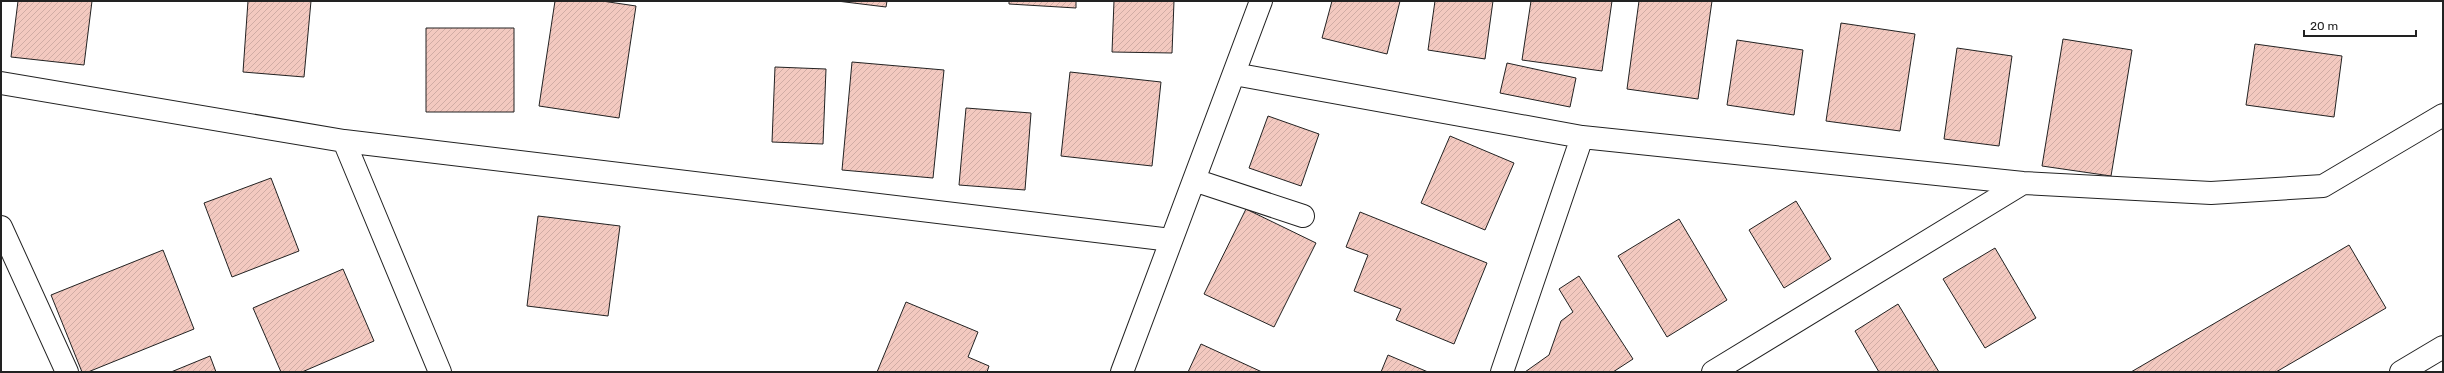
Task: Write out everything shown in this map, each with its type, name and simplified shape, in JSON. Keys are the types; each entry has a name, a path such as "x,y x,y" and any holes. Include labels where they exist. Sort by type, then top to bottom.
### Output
{"main road":[{"path":"1122,372 1261,1"},
{"path":"1234,74 1582,137 2023,183 2211,194 2323,186 2443,115"},
{"path":"1,83 344,141 1171,240"},
{"path":"1502,372 1582,137"},
{"path":"344,141 440,372"},
{"path":"1194,180 1303,216"},
{"path":"1713,372 2023,183"},
{"path":"1,227 67,372"},
{"path":"2401,372 2443,347"}],"building":[{"path":"18,1 92,1 84,65 11,57"},
{"path":"248,1 311,1 304,77 243,72"},
{"path":"555,1 602,1 636,6 619,118 539,106"},
{"path":"837,1 887,1 886,7"},
{"path":"1009,1 1076,1 1076,8 1009,4"},
{"path":"1114,1 1174,1 1172,53 1112,52"},
{"path":"1332,1 1400,1 1387,54 1322,38"},
{"path":"1435,1 1493,1 1485,59 1428,50"},
{"path":"1531,1 1612,1 1602,71 1522,60"},
{"path":"1639,1 1712,1 1698,99 1627,89"},
{"path":"1841,23 1915,34 1900,131 1826,121"},
{"path":"426,28 514,28 514,112 426,112"},
{"path":"2063,39 2132,50 2111,176 2042,166"},
{"path":"1737,40 1803,50 1794,115 1727,105"},
{"path":"2255,44 2342,56 2334,117 2246,105"},
{"path":"1957,48 2012,56 1999,146 1944,139"},
{"path":"852,62 944,70 933,178 842,170"},
{"path":"1507,63 1576,78 1570,107 1500,93"},
{"path":"775,67 826,69 823,144 772,142"},
{"path":"1070,72 1161,82 1152,166 1061,156"},
{"path":"966,108 1031,113 1025,190 959,185"},
{"path":"1268,116 1319,134 1301,186 1249,168"},
{"path":"1450,136 1514,163 1485,230 1421,203"},
{"path":"271,178 299,251 232,277 204,203"},
{"path":"1796,201 1831,259 1784,288 1749,230"},
{"path":"1246,209 1316,243 1274,327 1204,294"},
{"path":"1360,212 1487,263 1454,344 1396,320 1401,309 1354,291 1368,255 1346,247"},
{"path":"538,216 620,226 608,316 527,306"},
{"path":"1679,219 1727,300 1667,337 1618,256"},
{"path":"2349,245 2386,308 2276,372 2131,372"},
{"path":"1995,248 2036,318 1985,348 1943,279"},
{"path":"163,250 194,329 88,372 82,372 51,295"},
{"path":"343,269 374,341 302,372 281,372 253,308"},
{"path":"1579,276 1633,359 1613,372 1525,372 1549,355 1561,321 1573,312 1559,289"},
{"path":"906,302 978,332 968,357 989,366 987,372 877,372"},
{"path":"1898,304 1939,372 1879,372 1855,331"},
{"path":"1201,344 1262,372 1188,372"},
{"path":"1388,355 1428,372 1381,372"},
{"path":"210,356 216,372 171,372"}]}
